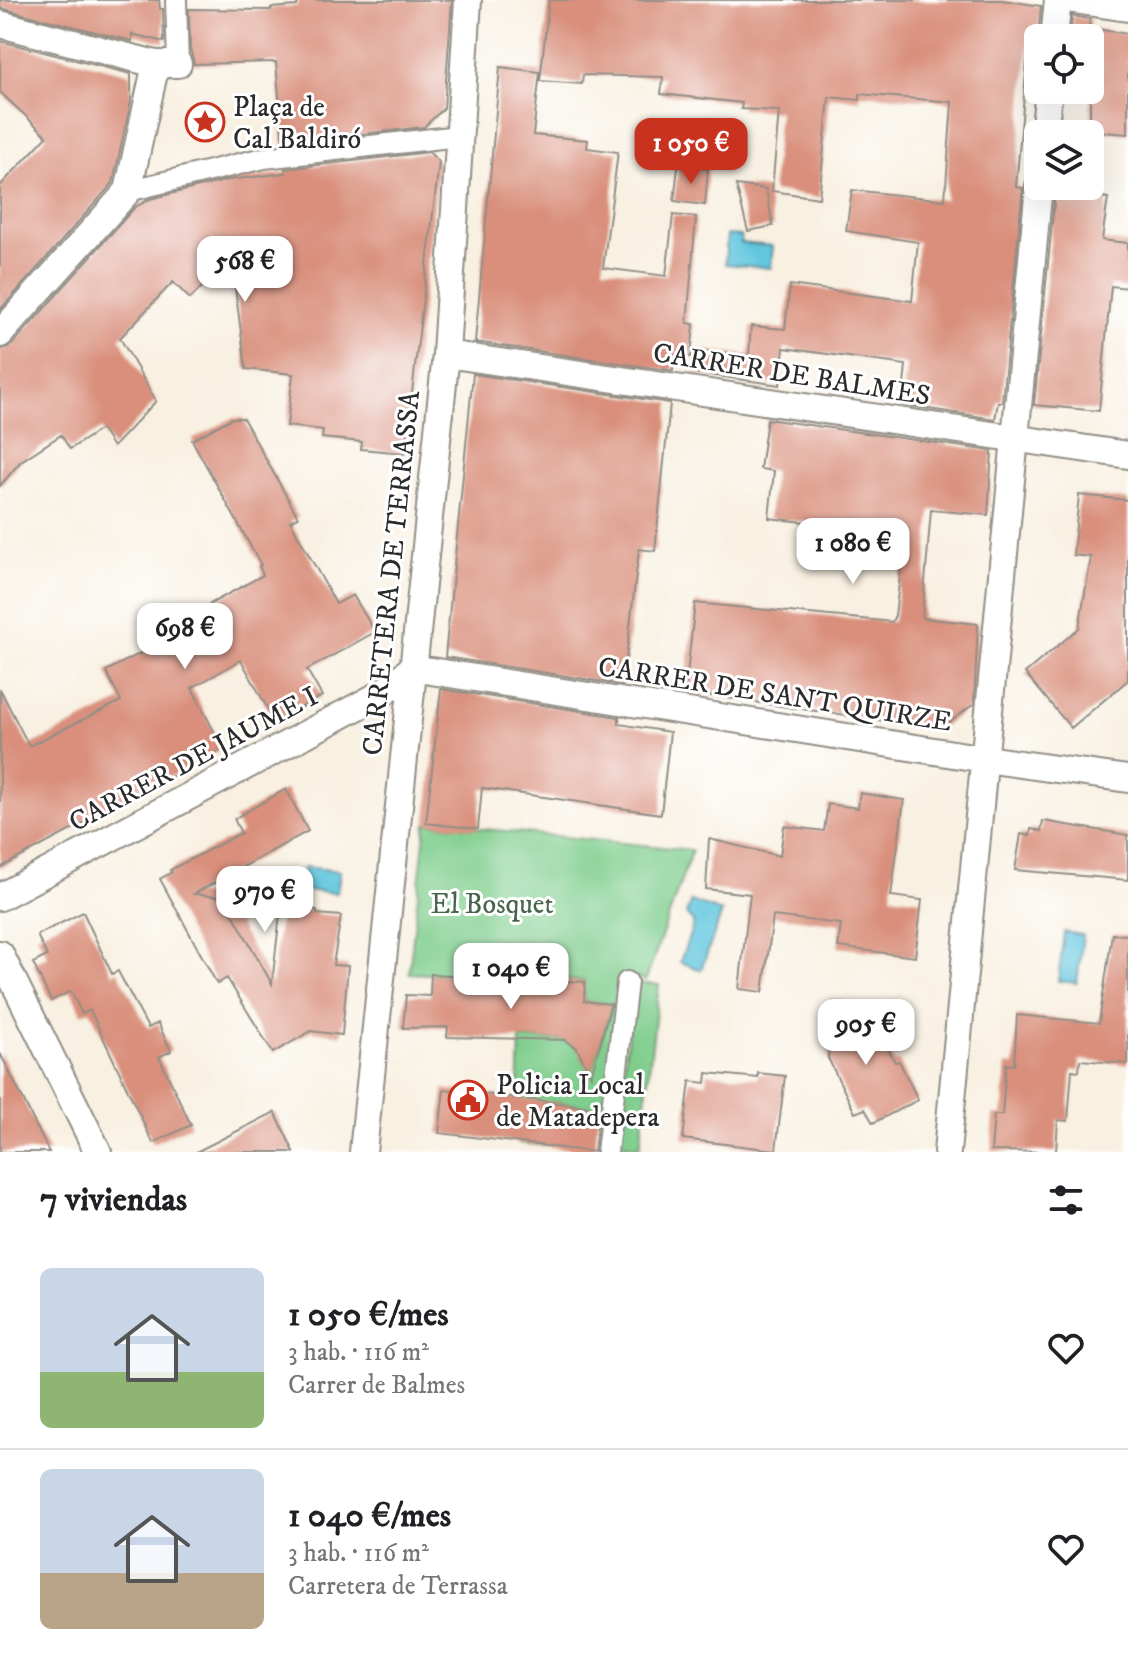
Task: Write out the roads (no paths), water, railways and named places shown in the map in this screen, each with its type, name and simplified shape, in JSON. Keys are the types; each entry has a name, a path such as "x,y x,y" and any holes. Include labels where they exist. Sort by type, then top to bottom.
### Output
{"street":[{"path":"0,334 128,191 167,64 176,0"},
{"name":"CARRETERA DE TERRASSA","path":"363,1152 446,354 468,0"},
{"path":"1055,24 1058,0"},
{"path":"1073,0 1128,8"},
{"path":"0,24 167,64"},
{"path":"128,191 264,158 459,136"},
{"path":"947,1152 1038,200"},
{"name":"CARRER DE BALMES","path":"446,354 1128,455"},
{"name":"CARRER DE SANT QUIRZE","path":"412,668 1128,779"},
{"name":"CARRER DE JAUME I","path":"0,897 383,693 412,668"},
{"path":"0,954 98,1152"},
{"path":"607,1152 627,982"}],"water":[{"path":"727,235 741,236 741,243 773,246 771,268 725,264"},
{"path":"304,867 340,871 337,893 301,890"},
{"path":"691,901 722,912 701,970 680,962 694,923 686,914"},
{"path":"1064,932 1083,935 1077,983 1058,981"}],"place":[{"name":"Plaça de Cal Baldiró","path":"205,122"},
{"name":"Policia Local de Matadepera","path":"468,1100"}],"park label":[{"name":"El Bosquet","path":"492,903"}]}
